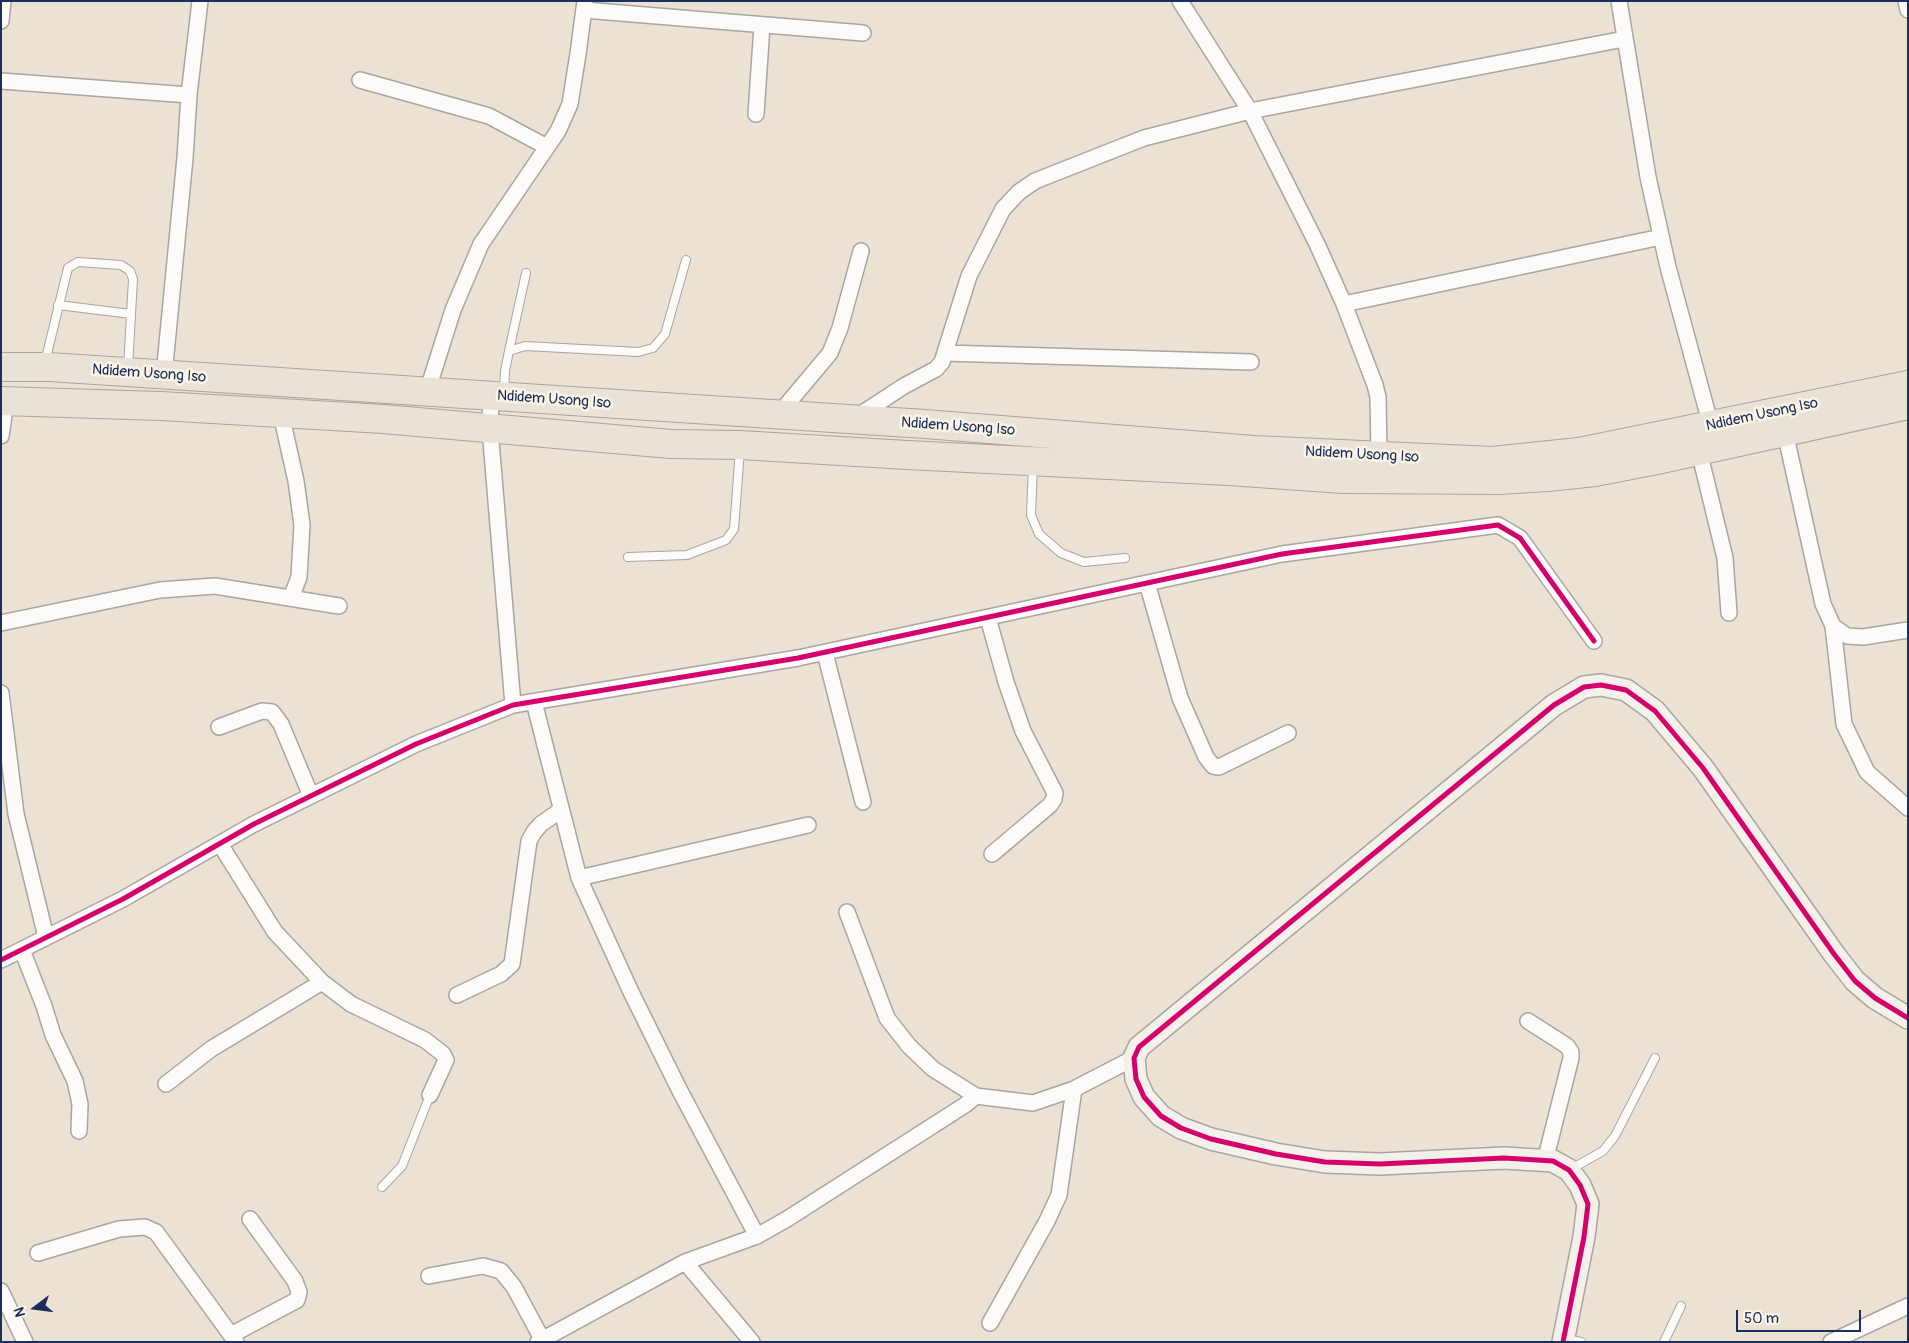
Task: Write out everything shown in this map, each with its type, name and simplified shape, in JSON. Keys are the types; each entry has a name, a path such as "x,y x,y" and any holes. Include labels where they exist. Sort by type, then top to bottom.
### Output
{"highway":[{"name":"Ndidem Usong Iso","path":"1,367 164,375 778,415 1254,450 1492,461 1579,452 1908,385"},
{"name":"Ndidem Usong Iso","path":"4,402 162,406 383,419 671,444 740,445 1229,471 1343,479 1499,480 1548,478 1595,472 1908,405"}],"street":[{"path":"1,21 2,1"},
{"path":"164,375 184,168 189,95 200,1"},
{"path":"1180,1 1250,111 1317,244 1344,304 1378,397 1379,455"},
{"path":"1619,1 1648,177 1668,267 1711,426"},
{"path":"1906,1 1908,10"},
{"path":"427,392 453,310 481,244 558,131 570,104 584,6 762,25 863,33"},
{"path":"756,114 762,25"},
{"path":"852,420 904,386 936,369 942,362 969,276 1003,209 1019,192 1035,181 1144,138 1250,111 1624,39"},
{"path":"360,80 488,116 547,147"},
{"path":"1,81 189,95"},
{"path":"1344,304 1661,237"},
{"path":"778,415 830,353 840,328 861,251"},
{"path":"945,354 1251,362"},
{"path":"498,397 490,429 513,706"},
{"path":"1,436 4,402"},
{"path":"281,414 296,481 302,525 299,577 291,598"},
{"path":"1785,432 1823,604 1832,626 1844,724 1867,772 1908,808"},
{"path":"1699,451 1726,558 1729,614"},
{"path":"1,960 123,899 254,824 310,796 416,744 513,706 825,653 1282,554 1498,525 1520,538 1594,641"},
{"path":"1147,583 1180,698 1206,757 1213,766 1219,767 1288,733"},
{"path":"1,623 160,590 215,586 339,606"},
{"path":"988,618 1006,682 1023,731 1055,793 1050,805 992,854"},
{"path":"1832,626 1848,636 1863,637 1908,630"},
{"path":"825,653 863,802"},
{"path":"1570,1341 1588,1204 1580,1185 1569,1170 1553,1161 1504,1158 1380,1164 1325,1162 1276,1154 1211,1139 1181,1128 1161,1116 1144,1097 1136,1079 1134,1058 1139,1046 1554,705 1584,687 1601,684 1626,690 1655,711 1703,768 1855,981 1875,998 1908,1018"},
{"path":"1,693 16,814 46,937"},
{"path":"534,702 579,878 679,1089 756,1236"},
{"path":"219,727 262,711 272,712 281,724 310,796"},
{"path":"457,995 501,974 512,964 529,841 541,824 562,810"},
{"path":"579,878 808,825"},
{"path":"220,844 275,932 322,982 351,1004 425,1040 443,1054 446,1060 430,1095"},
{"path":"847,912 887,1018 932,1069 976,1096 1033,1103 1074,1089 1134,1058"},
{"path":"22,950 53,1035 75,1081 80,1104 79,1131"},
{"path":"166,1084 211,1049 322,982"},
{"path":"1528,1021 1567,1046 1572,1058 1546,1161"},
{"path":"990,1323 1060,1195 1074,1089"},
{"path":"429,1276 483,1266 501,1271 514,1286 540,1341 685,1262 756,1236 787,1219 965,1105 976,1096"},
{"path":"38,1253 119,1229 146,1227 156,1232 234,1338 296,1300 299,1292 295,1281 250,1219"},
{"path":"685,1262 752,1342"},
{"path":"1,1291 25,1342"},
{"path":"1831,1342 1908,1306"}],"lane":[{"path":"509,351 525,346 638,352 652,348 665,334 686,260"},
{"path":"44,368 64,277 68,268 78,262 121,265 130,271 133,279 128,373"},
{"path":"498,397 526,273"},
{"path":"58,305 131,314"},
{"path":"628,557 687,555 726,540 734,529 740,445"},
{"path":"1034,462 1031,515 1039,534 1061,553 1084,562 1126,558"},
{"path":"1569,1170 1603,1151 1615,1136 1655,1058"},
{"path":"382,1187 402,1166 430,1095"},
{"path":"1664,1342 1681,1306"}],"cycle path":[{"path":"1,960 123,899 254,824 416,744 513,705 798,658 1282,554 1498,525 1520,538 1594,641"},
{"path":"1563,1342 1584,1237 1588,1204 1580,1185 1569,1170 1553,1161 1504,1158 1380,1164 1325,1162 1276,1154 1211,1139 1181,1128 1161,1116 1144,1097 1136,1079 1134,1058 1139,1047 1554,705 1584,687 1601,685 1626,690 1655,711 1703,768 1855,981 1875,998 1908,1018"}]}
